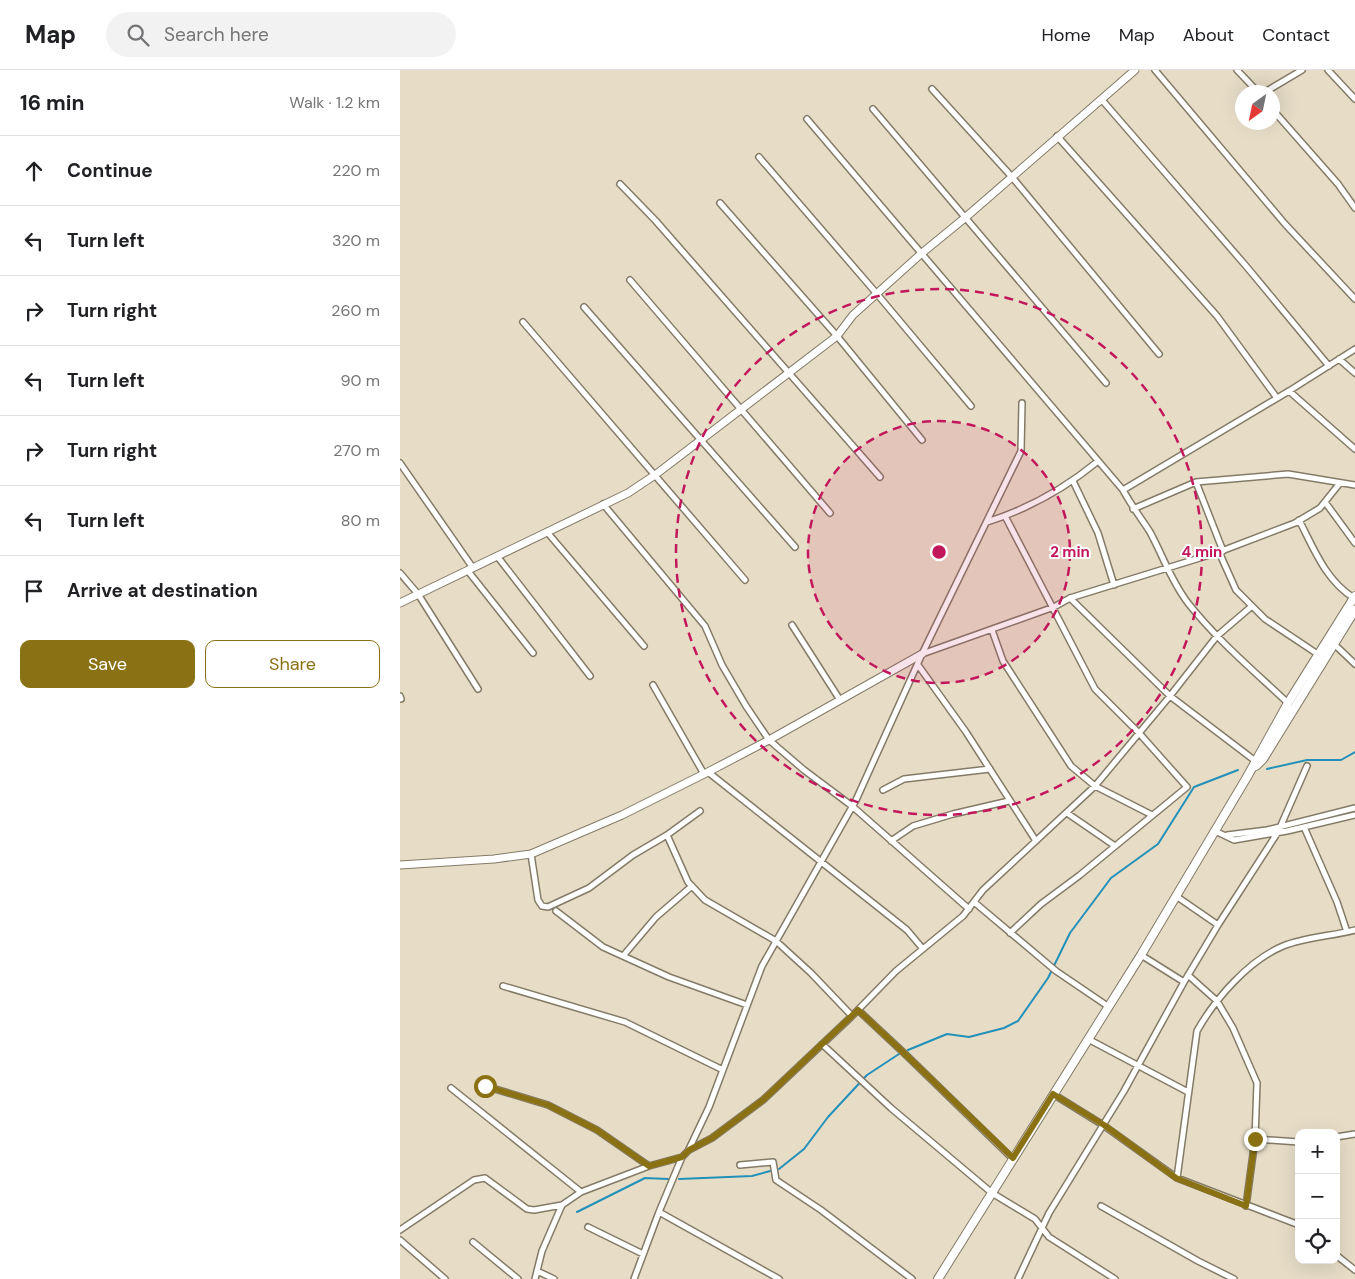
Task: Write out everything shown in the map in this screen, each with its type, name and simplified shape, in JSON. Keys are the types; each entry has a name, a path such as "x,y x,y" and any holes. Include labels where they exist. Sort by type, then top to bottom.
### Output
{"main road":[{"path":"1257,762 1288,704 1354,597"},
{"path":"938,1279 1141,955 1247,777 1355,610"}],"street":[{"path":"400,603 628,493 655,475 837,336 854,315 922,253 1136,70"},
{"path":"1155,70 1285,224 1355,299"},
{"path":"1238,70 1252,85"},
{"path":"1277,85 1302,70"},
{"path":"1328,70 1355,99"},
{"path":"932,89 1012,177 1159,354"},
{"path":"1102,100 1246,266 1329,366"},
{"path":"873,109 1106,383"},
{"path":"1280,118 1338,184 1355,208"},
{"path":"807,119 1122,490 1150,532 1166,568 1187,602 1217,636 1288,704"},
{"path":"1058,136 1217,316 1277,398"},
{"path":"759,157 971,406"},
{"path":"620,184 655,220 880,477"},
{"path":"720,203 837,336 922,440"},
{"path":"630,280 830,513"},
{"path":"584,308 795,547"},
{"path":"523,322 745,580"},
{"path":"1122,490 1289,392 1355,349"},
{"path":"1339,359 1355,373"},
{"path":"1289,392 1355,449"},
{"path":"689,1150 709,1107 762,966 852,806 922,654 1021,451 1022,403"},
{"path":"987,522 1044,498 1073,481 1097,462"},
{"path":"400,463 470,569 533,653"},
{"path":"1133,509 1196,482 1288,474 1355,485"},
{"path":"1073,481 1098,534 1114,585"},
{"path":"1196,482 1236,590 1265,619 1319,655"},
{"path":"400,865 494,859 531,854 622,815 706,773 922,654 1054,607 1070,598 1221,552 1299,520 1320,508 1340,483"},
{"path":"1325,502 1355,543"},
{"path":"603,504 705,626 732,682 769,740 804,770 852,806 969,909"},
{"path":"1005,516 1095,688 1139,733 1187,787 1080,876 1040,904 1010,934"},
{"path":"1299,520 1324,568 1343,591 1354,597"},
{"path":"547,532 644,646"},
{"path":"497,556 590,676"},
{"path":"400,573 418,594 478,689"},
{"path":"1070,598 1170,696 1257,762"},
{"path":"634,1279 682,1157 689,1150 712,1138 763,1100 852,1016 896,971 964,916 983,890 1094,786 1170,696 1217,636 1252,606"},
{"path":"792,625 840,700"},
{"path":"992,630 1004,660 1071,766 1094,786 1152,816"},
{"path":"1334,644 1355,664"},
{"path":"918,665 966,732 1036,841"},
{"path":"653,685 706,773 907,930 923,949"},
{"path":"1018,1279 1042,1227 1104,1125 1188,975 1280,829 1307,766"},
{"path":"883,790 904,779 990,769"},
{"path":"891,841 913,826 952,814 1009,801"},
{"path":"1280,829 1355,808"},
{"path":"531,854 538,900 542,906 548,907 589,888 700,811"},
{"path":"1066,813 1116,846"},
{"path":"1215,831 1227,835 1304,827 1355,815"},
{"path":"1304,827 1347,932"},
{"path":"667,835 688,882 705,900 776,941 811,973 852,1016"},
{"path":"623,956 656,917 692,886"},
{"path":"1176,896 1218,925"},
{"path":"974,902 1053,968 1108,1007"},
{"path":"556,910 603,947 668,977 747,1005"},
{"path":"1176,1178 1196,1031 1208,1012 1232,985 1265,955 1301,941 1355,930"},
{"path":"1141,955 1184,982"},
{"path":"1188,975 1217,1002 1233,1028 1257,1083 1255,1139 1246,1206"},
{"path":"503,986 625,1022 723,1070"},
{"path":"858,1010 1013,1158"},
{"path":"1088,1039 1188,1092"},
{"path":"822,1044 861,1082 992,1193 1035,1219 1049,1237 1115,1279"},
{"path":"485,1086 548,1105 597,1130 649,1166"},
{"path":"451,1088 581,1192"},
{"path":"1053,1094 1104,1125 1176,1178 1295,1224"},
{"path":"1340,1136 1355,1134"},
{"path":"1255,1139 1295,1142"},
{"path":"400,1230 474,1180 480,1178 485,1178 527,1209 534,1210 562,1205 581,1192 649,1166 682,1157"},
{"path":"740,1166 773,1162 776,1180 821,1210 912,1279"},
{"path":"535,1279 542,1252 562,1205"},
{"path":"1101,1206 1198,1262 1234,1279"},
{"path":"659,1212 779,1279"},
{"path":"588,1227 643,1254"},
{"path":"400,1240 445,1279"},
{"path":"473,1242 518,1279"},
{"path":"1340,1257 1355,1270"},
{"path":"537,1271 554,1279"}],"waterway":[{"path":"1267,769 1307,760 1341,760 1355,752"},
{"path":"908,1050 947,1034 969,1037 1004,1028 1018,1021 1048,978 1070,933 1111,878 1158,844 1194,787 1238,770"},
{"path":"779,1169 804,1149 828,1117 867,1075 899,1054"},
{"path":"679,1179 752,1176 770,1171"},
{"path":"577,1212 645,1178 668,1179"}],"route":[{"path":"485,1086 548,1105 597,1130 649,1166 682,1157 689,1150 712,1138 763,1100 858,1010 1013,1158 1053,1094 1104,1125 1176,1178 1246,1206 1255,1139"}]}
